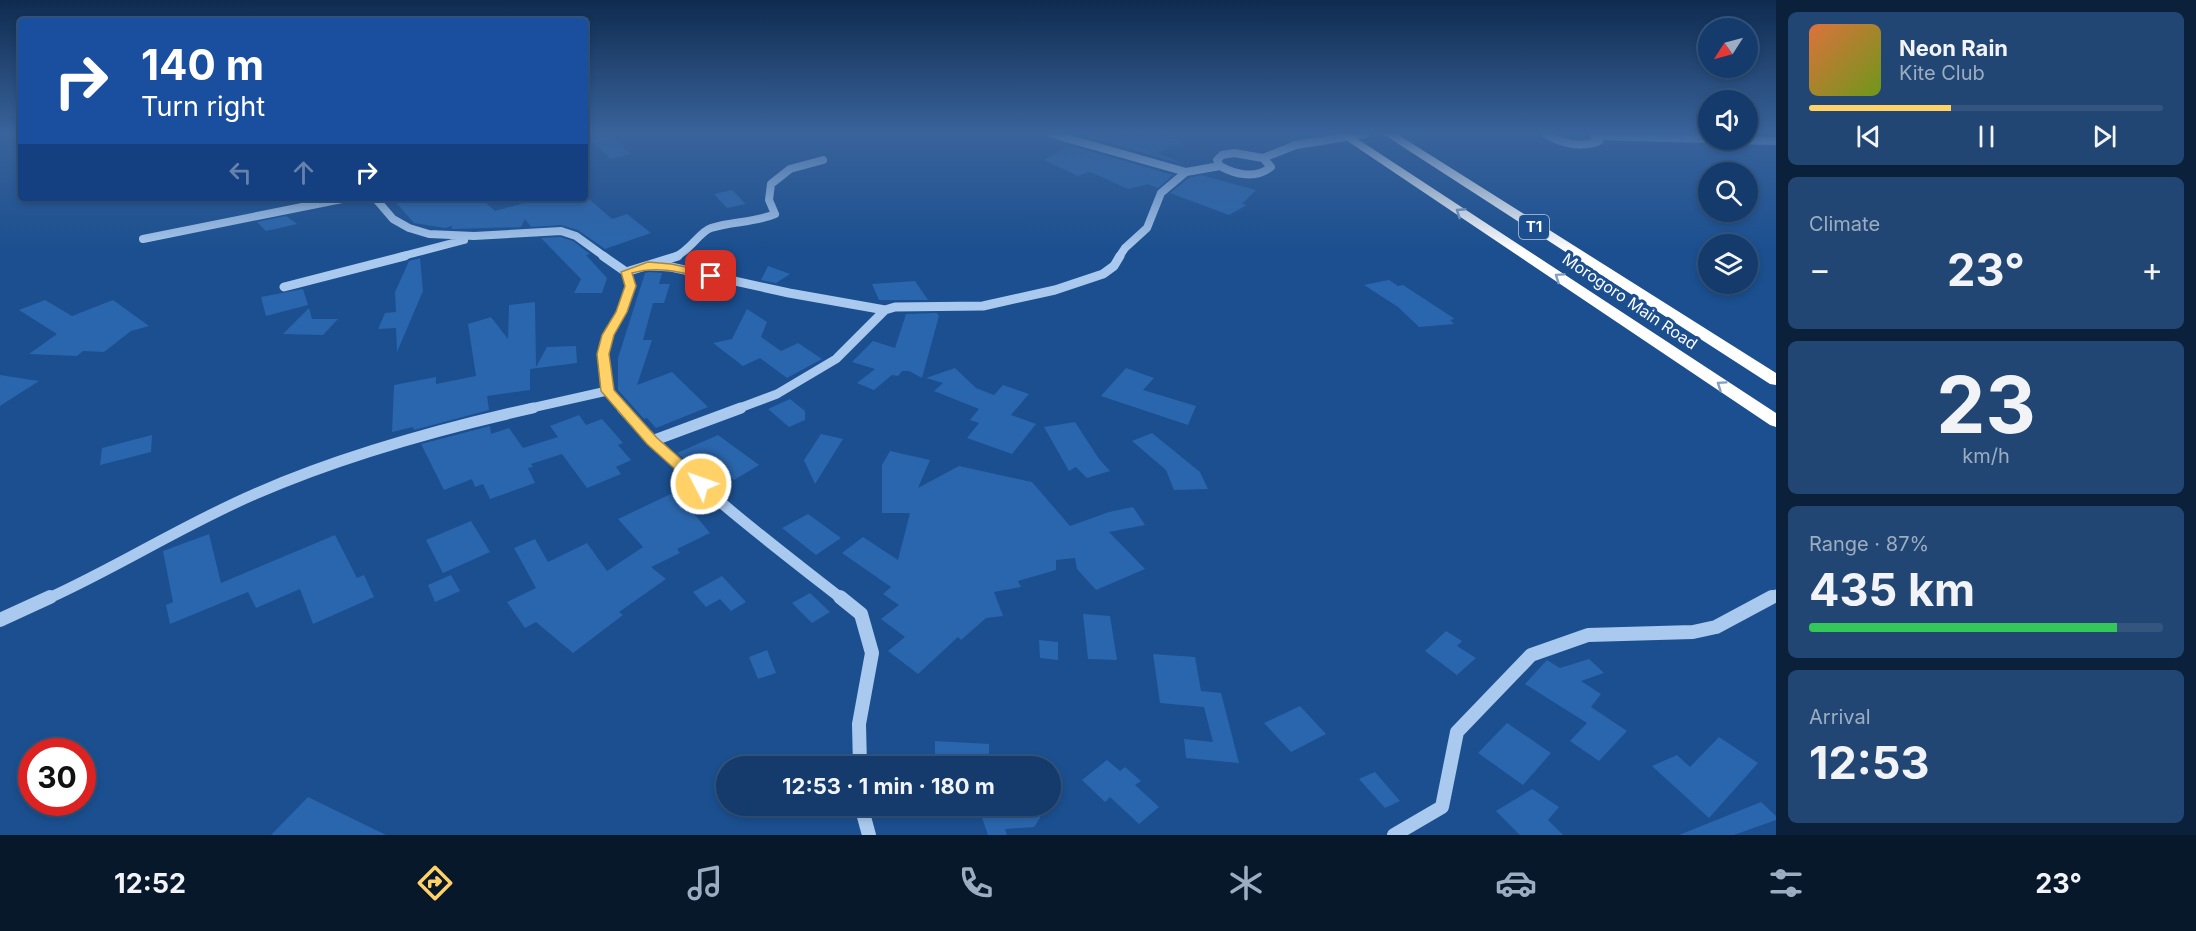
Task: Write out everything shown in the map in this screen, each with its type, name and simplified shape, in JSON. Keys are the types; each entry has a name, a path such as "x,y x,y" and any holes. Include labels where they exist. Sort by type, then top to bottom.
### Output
{"highway":[{"name":"Morogoro Main Road","path":"1401,173 1776,421"},
{"name":"Morogoro Main Road","path":"1449,173 1776,380"}],"street":[{"path":"626,272 682,254 693,246 703,231 710,228 761,220 775,214 769,200 771,184 785,173"},
{"path":"648,265 671,267 789,293 885,310 895,307 983,306 1055,290 1103,274 1114,266 1125,248 1148,228 1161,193 1185,173"},
{"path":"1238,173 1262,173"},
{"path":"143,239 200,230 277,211 331,201"},
{"path":"378,201 393,219 407,227 451,236 561,231 576,236 626,272 631,286 622,312 608,335 603,354 607,391 652,441 750,527 861,614 872,653 859,724 860,756"},
{"path":"284,287 482,236"},
{"path":"652,441 777,394 795,385 836,359 885,310"},
{"path":"0,620 89,579 176,532 277,484 370,451 534,406 607,391"},
{"path":"1394,835 1442,807 1458,732 1531,655 1588,635 1693,632 1716,627 1776,595"},
{"path":"864,816 869,835"}],"building":[{"path":"1093,173 1166,173 1173,175 1158,188 1148,184 1128,189"},
{"path":"1201,175 1256,190 1242,204 1247,205 1229,215 1170,193 1189,178"},
{"path":"732,190 746,204 727,208 714,194"},
{"path":"589,199 612,219 627,214 651,233 605,249 578,230 561,225 531,227 525,219 521,227 452,229 452,226 445,228 414,223 395,201 480,201 485,202 495,211 531,201 556,201 558,203 588,201"},
{"path":"286,216 297,224 266,231 257,222"},
{"path":"560,237 573,241 590,254 586,255 607,278 602,293 574,293 581,279 541,238"},
{"path":"420,258 423,291 397,352 396,328 378,329 385,313 396,312 395,292 409,261"},
{"path":"768,266 790,274 776,283 761,280"},
{"path":"645,273 662,273 659,284 670,284 664,303 653,303 643,340 652,340 637,385 672,372 708,407 656,428 647,418 644,419 618,390 618,358"},
{"path":"1389,280 1398,286 1403,285 1455,319 1450,320 1454,324 1419,327 1398,307 1364,285"},
{"path":"915,281 928,300 879,300 872,284"},
{"path":"303,289 308,305 266,316 261,297"},
{"path":"45,300 72,316 113,300 149,326 131,331 104,352 83,351 77,356 29,354 57,334 19,310"},
{"path":"535,302 536,367 547,347 576,346 577,363 530,369 530,390 487,396 489,410 414,430 413,427 392,432 394,385 436,377 436,384 476,376 468,324 491,317 508,339 509,305"},
{"path":"309,308 312,319 338,319 323,335 283,334"},
{"path":"747,309 767,322 761,337 781,351 798,343 822,359 787,378 760,358 743,366 713,343 732,339"},
{"path":"937,313 939,316 922,378 909,371 902,371 898,376 892,375 874,390 857,383 875,369 852,362 873,341 895,348 906,314"},
{"path":"955,368 976,388 994,395 1003,385 1029,394 1011,415 1036,424 1012,454 967,438 979,423 970,420 979,409 934,391 943,383 926,378"},
{"path":"1126,368 1154,378 1143,390 1196,406 1188,425 1101,396"},
{"path":"0,375 39,381 0,406"},
{"path":"790,399 805,411 805,420 789,427 768,409"},
{"path":"579,415 586,425 602,419 623,443 618,445 631,460 616,467 621,474 587,488 562,454 531,464 533,467 528,468 535,483 490,499 483,484 475,487 472,479 444,490 421,444 490,426 491,434 509,428 523,448 558,437 550,426"},
{"path":"1075,422 1099,459 1110,471 1087,478 1076,467 1069,471 1044,427"},
{"path":"1152,433 1200,472 1208,489 1174,490 1166,470 1132,441"},
{"path":"821,434 843,439 815,484 804,460"},
{"path":"152,435 151,452 100,465 102,448"},
{"path":"718,435 759,465 734,480 706,459 691,465 677,453"},
{"path":"890,451 930,460 918,488 959,466 1032,482 1070,526 1109,512 1133,507 1145,525 1109,532 1145,569 1096,590 1077,569 1075,558 1056,560 1056,570 1018,581 1021,587 994,592 1003,616 986,618 961,640 958,637 918,674 888,651 905,637 881,619 899,605 883,594 891,587 842,553 863,537 898,560 910,513 882,513 882,465"},
{"path":"679,490 696,506 690,509 710,533 677,549 680,553 651,567 666,579 619,612 623,615 573,653 536,622 525,628 507,602 536,588 514,548 535,539 548,562 587,543 607,571 643,547 618,519"},
{"path":"808,514 841,538 816,555 782,528"},
{"path":"471,521 490,552 443,573 426,540"},
{"path":"209,534 221,583 335,535 357,578 364,575 374,597 313,624 300,589 256,608 248,592 170,624 166,605 173,602 163,551"},
{"path":"451,575 460,591 435,602 428,585"},
{"path":"722,576 746,602 731,611 720,599 706,607 693,592"},
{"path":"810,593 830,612 812,623 792,603"},
{"path":"1083,614 1110,616 1117,660 1088,659"},
{"path":"1446,631 1462,641 1457,646 1476,658 1457,675 1425,651"},
{"path":"1039,640 1058,642 1058,660 1040,658"},
{"path":"767,650 776,673 758,679 749,657"},
{"path":"1153,654 1195,657 1201,691 1221,693 1239,763 1186,758 1184,739 1213,742 1204,707 1160,703"},
{"path":"1589,659 1604,673 1581,681 1601,694 1591,707 1627,731 1599,761 1570,741 1587,723 1525,684 1547,660 1560,668"},
{"path":"1300,706 1326,734 1291,752 1264,723"},
{"path":"1507,723 1551,753 1523,785 1478,753"},
{"path":"1719,737 1758,763 1709,818 1652,766 1677,755 1690,767"},
{"path":"935,741 989,744 989,756 935,756"},
{"path":"1107,760 1120,771 1125,767 1141,781 1135,785 1159,807 1139,824 1110,797 1105,802 1082,780"},
{"path":"1375,772 1400,801 1385,808 1359,779"},
{"path":"1532,789 1559,807 1548,820 1563,835 1520,835 1496,811"},
{"path":"308,797 386,835 271,835"},
{"path":"1761,802 1776,816 1776,820 1734,835 1679,835"},
{"path":"981,816 1040,816 1034,827 1005,829 1007,835 988,835"}],"route":[{"path":"701,484 652,441 607,391 603,354 608,335 622,312 631,286 626,272 648,265 671,267 711,276"}]}
